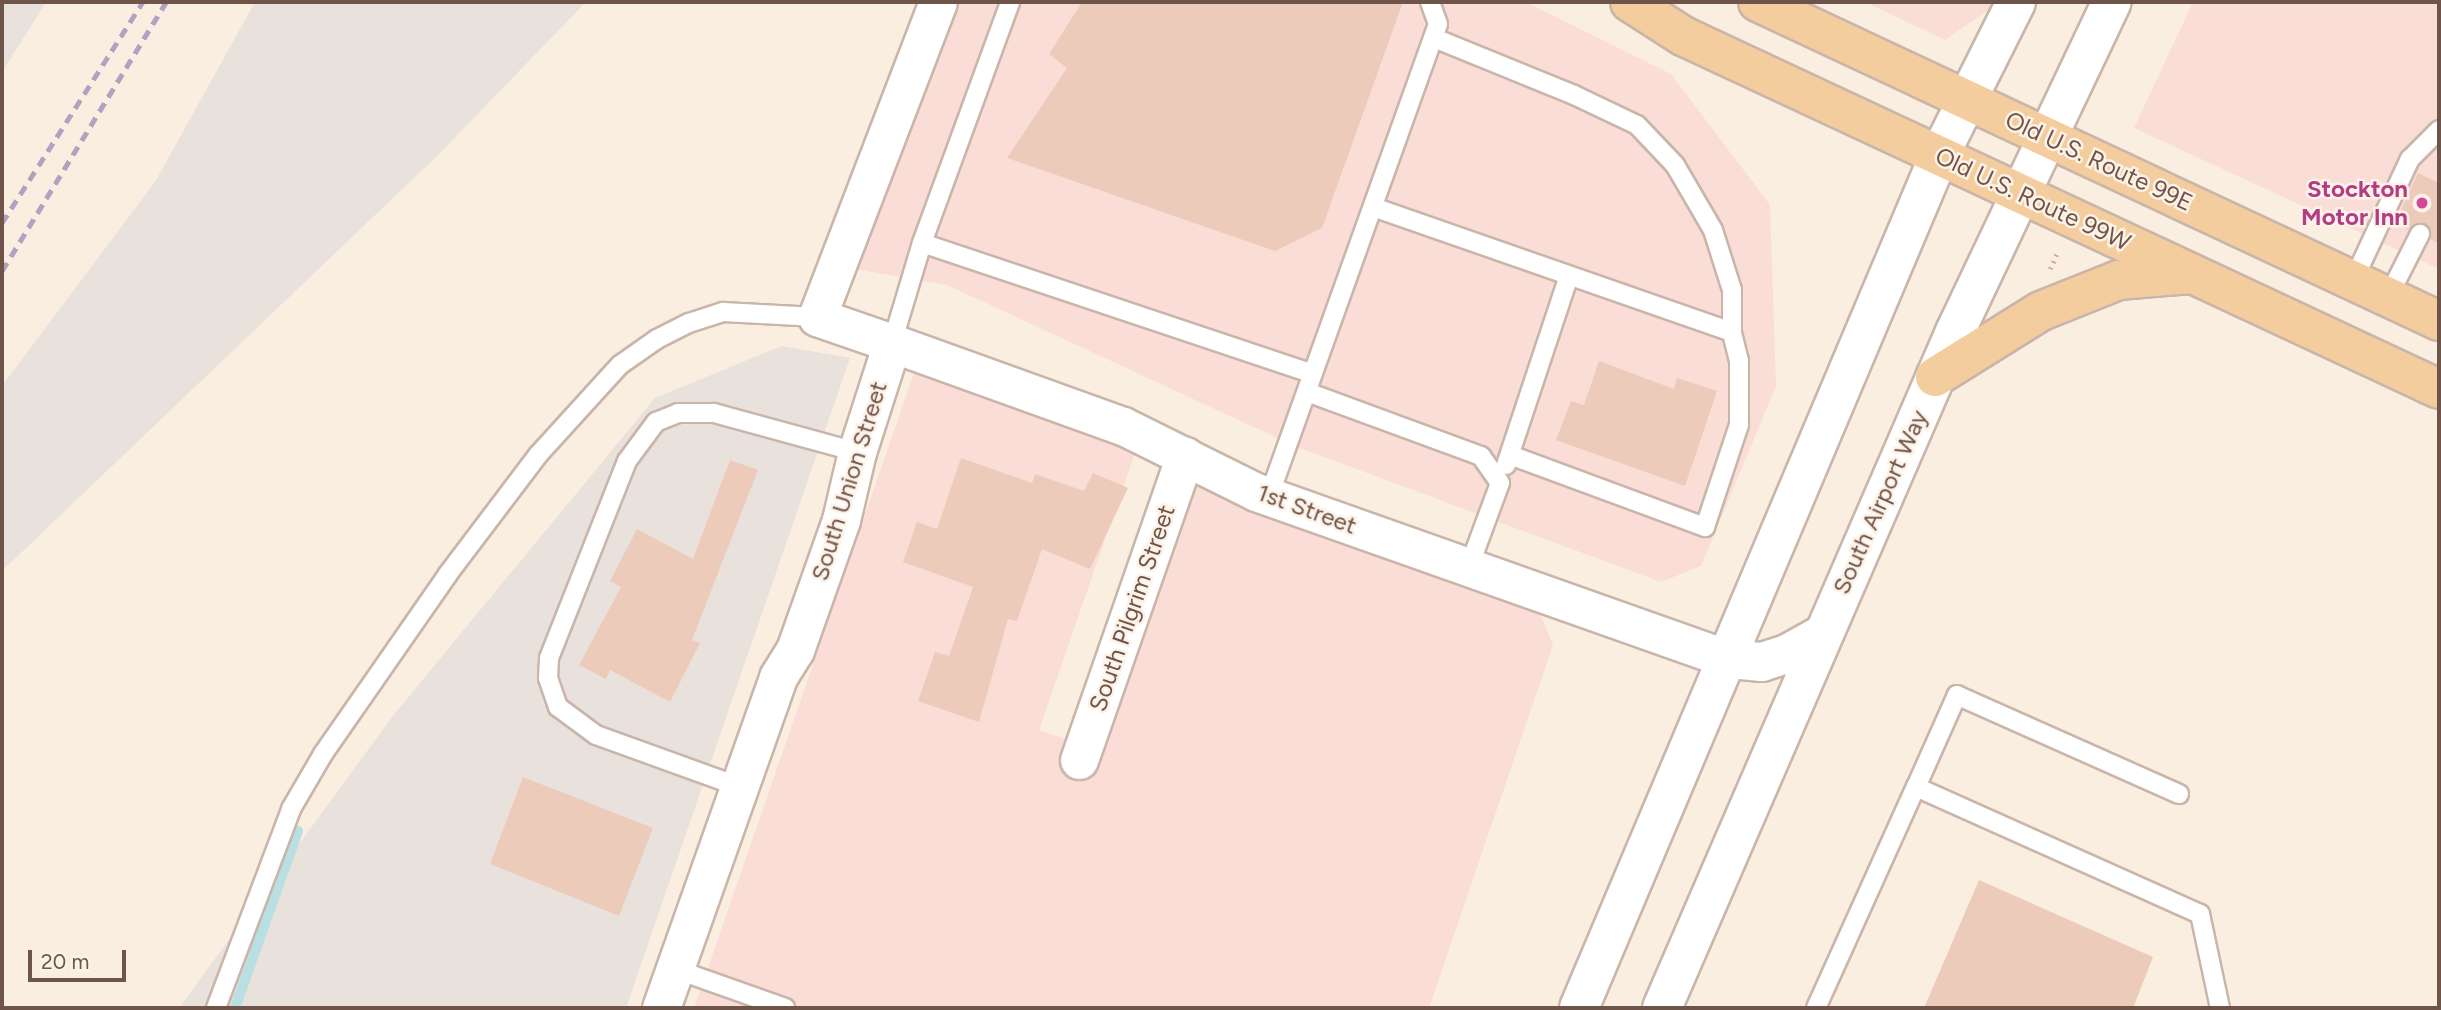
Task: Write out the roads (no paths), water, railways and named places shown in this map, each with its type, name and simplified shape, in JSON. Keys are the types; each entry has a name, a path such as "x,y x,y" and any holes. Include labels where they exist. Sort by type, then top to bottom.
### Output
{"main road":[{"name":"Old U.S. Route 99W","path":"1630,2 1683,36 2439,390"},
{"name":"Old U.S. Route 99E","path":"1758,2 2439,321"},
{"path":"1579,1008 1939,156 2016,2"},
{"name":"South Airport Way","path":"1662,1008 1935,377 2112,2"},
{"path":"1935,377 2041,311 2082,294 2119,280 2193,274"},
{"path":"1728,659 1762,662 1787,654 1823,634"}],"street":[{"path":"892,343 817,317 938,2"},
{"name":"1st Street","path":"892,343 1122,425 1269,496 1728,659"},
{"name":"South Union Street","path":"661,1008 778,677 795,650 841,520 857,452 892,343"},
{"name":"South Pilgrim Street","path":"1079,760 1185,456"}],"lane":[{"path":"892,343 922,243 1010,2"},
{"path":"1269,496 1434,38 1438,24 1430,2"},
{"path":"1434,38 1574,95 1637,125 1675,164 1713,230 1732,290 1732,332 1739,361 1739,425 1705,527 1510,455"},
{"path":"2353,281 2410,159 2439,130"},
{"path":"1373,207 1732,332"},
{"path":"2388,297 2420,234"},
{"path":"922,243 1313,374"},
{"path":"1469,567 1510,455 1569,276"},
{"path":"216,1008 286,821 323,754 447,574 555,435 620,365 657,339 689,323 723,312 817,317"},
{"path":"1307,392 1481,456 1500,483"},
{"path":"740,787 596,735 558,707 548,678 549,658 627,460 656,422 678,414 714,413 857,452"},
{"path":"1816,1008 1957,695 2179,793"},
{"path":"1916,787 2200,914 2220,1008"},
{"path":"675,970 785,1008"}],"waterway":[{"path":"235,1008 298,831"}],"railway":[{"path":"2,223 143,2"},
{"path":"2,271 166,2"}],"place":[{"name":"Stockton Motor Inn","path":"2422,203"}]}
